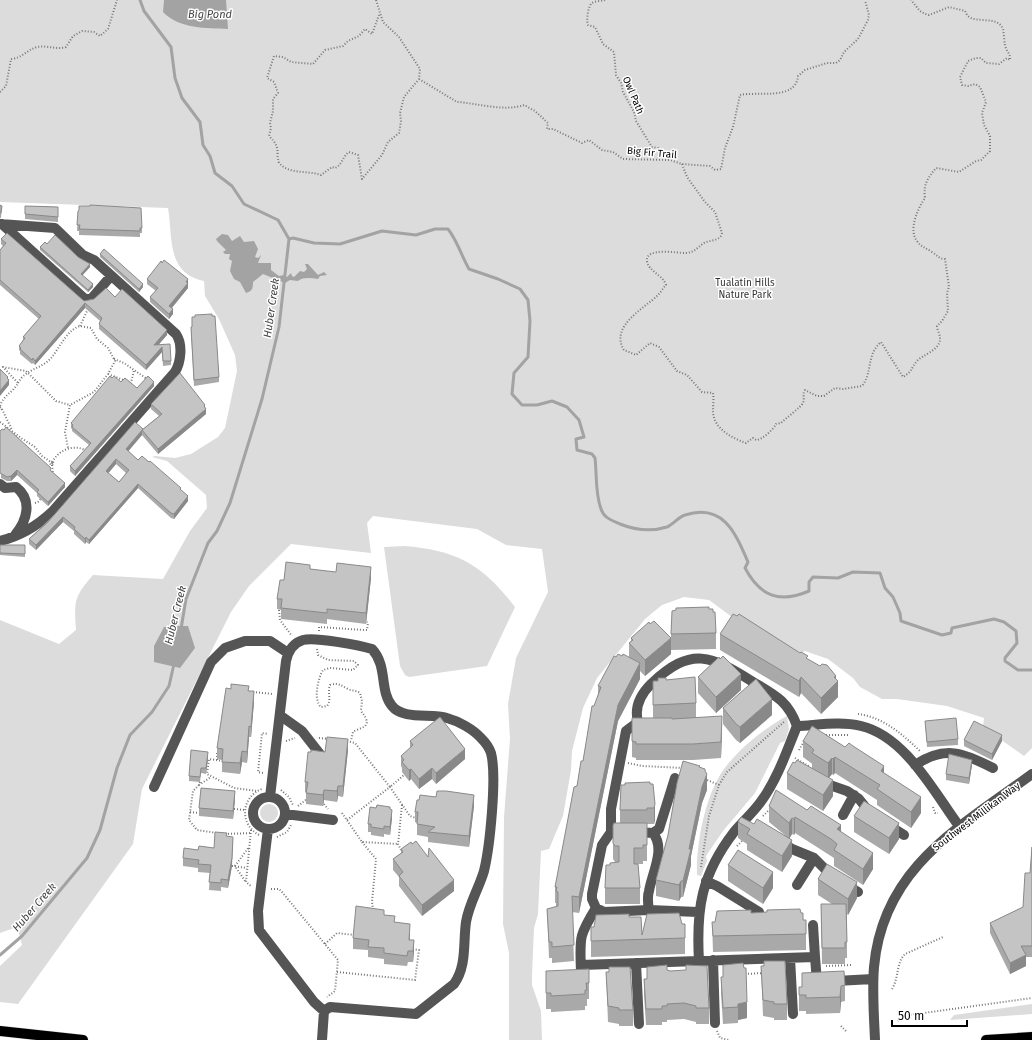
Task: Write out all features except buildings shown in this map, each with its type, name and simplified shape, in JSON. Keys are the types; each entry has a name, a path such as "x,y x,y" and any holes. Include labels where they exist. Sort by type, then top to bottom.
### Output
{"main road":[{"path":"0,1031 83,1040"},
{"path":"986,1040 1032,1037"}],"street":[{"path":"1,224 84,299 89,300 111,276"},
{"path":"0,541 14,537 41,522 160,390 179,366 178,337 94,260 83,255 55,228 1,224"},
{"path":"0,484 5,488 16,487 24,494 26,504 25,519 21,528 14,537"},
{"path":"324,1011 330,1007 336,1006 416,1014 454,984 458,979 462,964 468,911 479,886 488,849 492,759 487,744 480,736 462,725 446,718 404,713 392,706 387,696 382,665 372,649 308,640 296,644 288,653 281,716 274,750 275,791 277,799 291,812 334,816"},
{"path":"154,787 212,662 225,648 245,641 270,641 288,653"},
{"path":"647,727 638,722 636,715 638,704 646,690 667,669 679,662 701,659 714,660 722,663 783,701 792,712 797,726 783,760 766,794 723,846 706,881 698,912 699,961"},
{"path":"747,693 755,683"},
{"path":"281,716 302,731 320,754"},
{"path":"638,722 626,731 610,815 611,832 602,845 592,900 596,908 604,912 649,910 698,912"},
{"path":"797,726 845,724 863,726 890,739 904,751 959,826"},
{"path":"915,765 931,756 955,753 968,755 993,768"},
{"path":"783,760 794,762"},
{"name":"Southwest Millikan Way","path":"875,1040 873,979 876,955 883,924 894,899 909,874 927,853 959,826 1032,774"},
{"path":"812,777 826,785 844,790 854,795 860,799 870,814 904,835"},
{"path":"611,832 653,832 661,827 675,778"},
{"path":"267,832 256,822 253,812 257,802 275,791"},
{"path":"843,815 854,795"},
{"path":"267,832 280,825 291,812"},
{"path":"747,818 756,824"},
{"path":"267,832 257,922 259,930 314,1002 324,1011"},
{"path":"649,910 648,894 659,847 653,832"},
{"path":"774,837 792,849 814,858 832,876 858,892"},
{"path":"797,885 814,858"},
{"path":"706,881 760,912"},
{"path":"574,979 582,979 579,954 580,938 585,925 596,908"},
{"path":"813,924 817,982"},
{"path":"581,965 815,956"},
{"path":"790,958 793,1014"},
{"path":"713,960 715,1023"},
{"path":"636,963 639,1024"},
{"path":"791,984 873,979"},
{"path":"322,1040 324,1011"}],"path":[{"path":"0,92 6,86 11,58 25,55 28,51 36,48 50,46 59,49 66,47 73,36 82,31 94,32 100,36 101,33 108,29 117,0"},
{"path":"376,0 379,15 383,22 399,36 404,47 413,56 420,69 418,79 404,97 400,113 401,121 399,133 388,142 382,155 362,179 360,177 360,160 358,155 349,152 339,167 332,167 321,175 314,172 296,172 285,168 279,163 278,150 275,142 269,136 271,128 270,122 273,111 273,99 278,93 274,82 267,78 274,56 283,56 291,62 313,64 325,50 343,46 348,41 360,36 365,29 372,34 379,15"},
{"name":"Owl Path","path":"605,0 592,2 587,19 588,25 595,27 603,44 614,52 616,75 636,120 652,147 658,148 670,160"},
{"name":"Big Fir Trail","path":"418,79 457,102 464,101 472,105 483,107 516,108 524,105 535,111 548,123 547,129 553,129 582,143 590,140 602,150 613,152 623,159 634,160 638,158 642,160 670,160 682,164 710,166 715,170 721,169 725,148 734,127 740,95 757,95 789,91 797,84 798,76 805,70 827,63 836,63 840,60 844,52 858,39 868,24 869,15 865,0"},
{"path":"682,164 687,177 705,202 715,212 722,236 704,243 693,251 685,253 652,253 648,255 647,259 649,266 665,281 666,285 658,295 640,308 623,328 620,334 624,350 636,355 650,343 659,347 677,372 687,375 702,392 713,393 713,411 716,421 731,437 746,443 753,438 756,440 761,439 774,429 776,424 781,423 787,416 797,410 803,402 803,394 805,390 816,396 824,396 835,388 843,389 862,386 867,380 871,355 876,346 881,342 903,377 910,374 915,362 926,356 938,345 940,336 937,326 942,322 948,311 949,287 945,259 941,259 924,248 915,237 915,217 918,208 925,198 924,192 926,182 936,168 959,172 976,161 981,160 988,154 990,136 984,126 982,113 986,102 980,87 975,84 968,86 962,85 960,77 968,61 981,58 986,63 999,64 1007,58 1010,60 1011,57 1005,45 1003,30 998,23 985,19 974,18 968,16 965,11 949,7 930,15 925,14 920,11 911,0"},
{"path":"12,431 0,407 5,395 15,388 26,372 51,358 70,333 80,326 87,311 89,300"},
{"path":"68,448 65,432 70,406 94,392 115,362 108,348 97,339 91,328 80,326"},
{"path":"114,359 124,363 160,390"},
{"path":"18,383 3,367 26,372 56,401 70,406"},
{"path":"129,386 134,370"},
{"path":"108,374 131,383"},
{"path":"0,422 35,447 42,456 52,462"},
{"path":"54,478 52,462 68,448 82,449 97,461"},
{"path":"26,504 38,502 45,494"},
{"path":"279,610 280,620 293,637 298,635"},
{"path":"314,633 318,634 319,626 367,630 367,622"},
{"path":"312,648 317,648 318,654 328,660 354,661 358,665 353,670 330,668 323,670 320,676 316,698 317,704 321,707 327,706 329,703 328,689 330,685 334,684 344,685 348,689 356,690 360,693 362,701 361,710 367,719 367,724 365,727 353,732 351,742"},
{"path":"245,691 275,695"},
{"path":"820,735 853,736"},
{"path":"284,746 288,739 297,738"},
{"path":"316,738 330,739"},
{"path":"799,751 805,739"},
{"path":"344,741 355,743 390,787 410,816 416,818"},
{"path":"216,760 218,749"},
{"path":"223,761 208,759 207,774 234,788 258,791 275,791 293,804"},
{"path":"620,761 642,766 676,766 690,771"},
{"path":"346,820 404,775"},
{"path":"212,777 199,784 193,791 189,820 197,830 226,834 252,832"},
{"path":"701,871 708,816 719,785 703,778"},
{"path":"258,791 248,800 245,810 246,821 252,832 259,836 267,832 278,837 287,832 291,826 291,812 293,804"},
{"path":"291,812 307,799"},
{"path":"930,800 935,813 946,808"},
{"path":"291,812 293,804"},
{"path":"323,811 330,812 324,804"},
{"path":"402,804 398,844 405,857"},
{"path":"734,851 772,805"},
{"path":"291,812 302,808"},
{"path":"234,809 245,810"},
{"path":"190,812 199,813"},
{"path":"334,816 341,813 376,860 372,902 374,914"},
{"path":"246,882 252,832"},
{"path":"362,842 398,844"},
{"path":"234,866 250,846"},
{"path":"234,866 247,868"},
{"path":"234,866 250,886 279,890 282,892 338,960 336,986 333,994 314,1002"},
{"path":"325,944 337,933 354,935"},
{"path":"892,989 895,984 901,958 905,954 943,937"},
{"path":"337,972 415,980 419,950 409,949"},
{"path":"898,1021 902,1016 1032,998"},
{"path":"842,1026 846,1031"}],"green space":[{"name":"Tualatin Hills Nature Park","path":"0,0 1032,0 1032,748 1024,756 983,727 984,718 947,706 897,699 882,699 860,687 853,678 828,659 805,651 794,657 748,629 709,600 684,597 662,605 645,619 597,678 583,708 572,751 571,770 563,816 549,849 541,851 538,914 534,928 532,985 541,1011 542,1040 509,1040 509,953 503,924 504,817 510,739 508,704 516,658 548,592 542,549 506,545 477,529 373,516 367,523 371,553 291,544 249,586 231,612 142,789 133,844 18,1004 0,1002 0,966 22,945 17,927 0,933 0,620 59,644 76,630 75,606 79,594 93,575 163,579 190,531 207,508 206,495 167,461 152,457 175,458 191,454 218,437 225,428 237,371 235,355 219,319 205,296 204,281 192,277 183,270 177,262 172,242 168,208 0,202"},
{"path":"404,546 439,551 467,562 492,580 515,607 487,666 409,677 405,675 400,666 384,547"},
{"path":"787,716 789,729 785,741 780,743 755,793 723,831 706,856 707,861 701,876 697,875 698,849 703,820 717,780 730,761 745,746 761,733"},
{"path":"269,804 275,807 278,813 275,819 269,822 263,819 260,813 263,807"},
{"path":"1032,1004 1032,1014 950,1020 954,1015"}],"water":[{"name":"Big Pond","path":"164,0 226,0 228,29 185,25 177,22 163,12"},
{"path":"222,234 228,235 232,241 240,236 244,242 254,241 258,249 255,257 258,258 261,255 258,263 271,263 271,270 279,276 284,275 287,277 291,273 294,277 300,271 304,272 307,269 305,264 308,264 318,275 324,272 327,275 320,276 318,279 305,278 298,281 290,280 285,283 263,274 253,282 252,289 246,293 240,282 234,279 230,271 232,261 229,259 230,254 225,254 223,252 226,250 216,239"},
{"path":"188,626 195,648 180,668 154,662 154,646 164,627"}],"waterway":[{"path":"140,0 144,11 171,47 175,78 182,98 200,122 203,145 210,156 215,173 232,186 244,204 278,220 289,239"},
{"path":"289,239 293,238 314,243 340,244 382,231 416,235 435,229 448,229 469,269 498,279 520,289 528,300 530,321 528,357 514,373 512,394 522,405 537,405 552,401 567,407 579,420 584,437 576,439 577,450 592,454 595,458 596,484 599,503 602,512 606,517 626,526 649,530 667,527 685,515 698,512 709,513 718,517 726,523 738,540 748,562 745,568 751,578 764,591 771,595 780,597 798,595 809,591 809,582 813,577 838,578 853,572 880,573 885,588 893,597 900,613 901,621 942,635 951,633 952,628 994,619 1004,622 1016,631 1017,643 1005,658 1005,661 1018,670 1032,670"},
{"name":"Huber Creek","path":"181,629 186,599 208,543 217,531 230,503 262,399 279,327 289,239"},
{"name":"Huber Creek","path":"0,955 22,936 87,858 100,830 117,768 130,735 152,712 169,686 174,664"}]}
